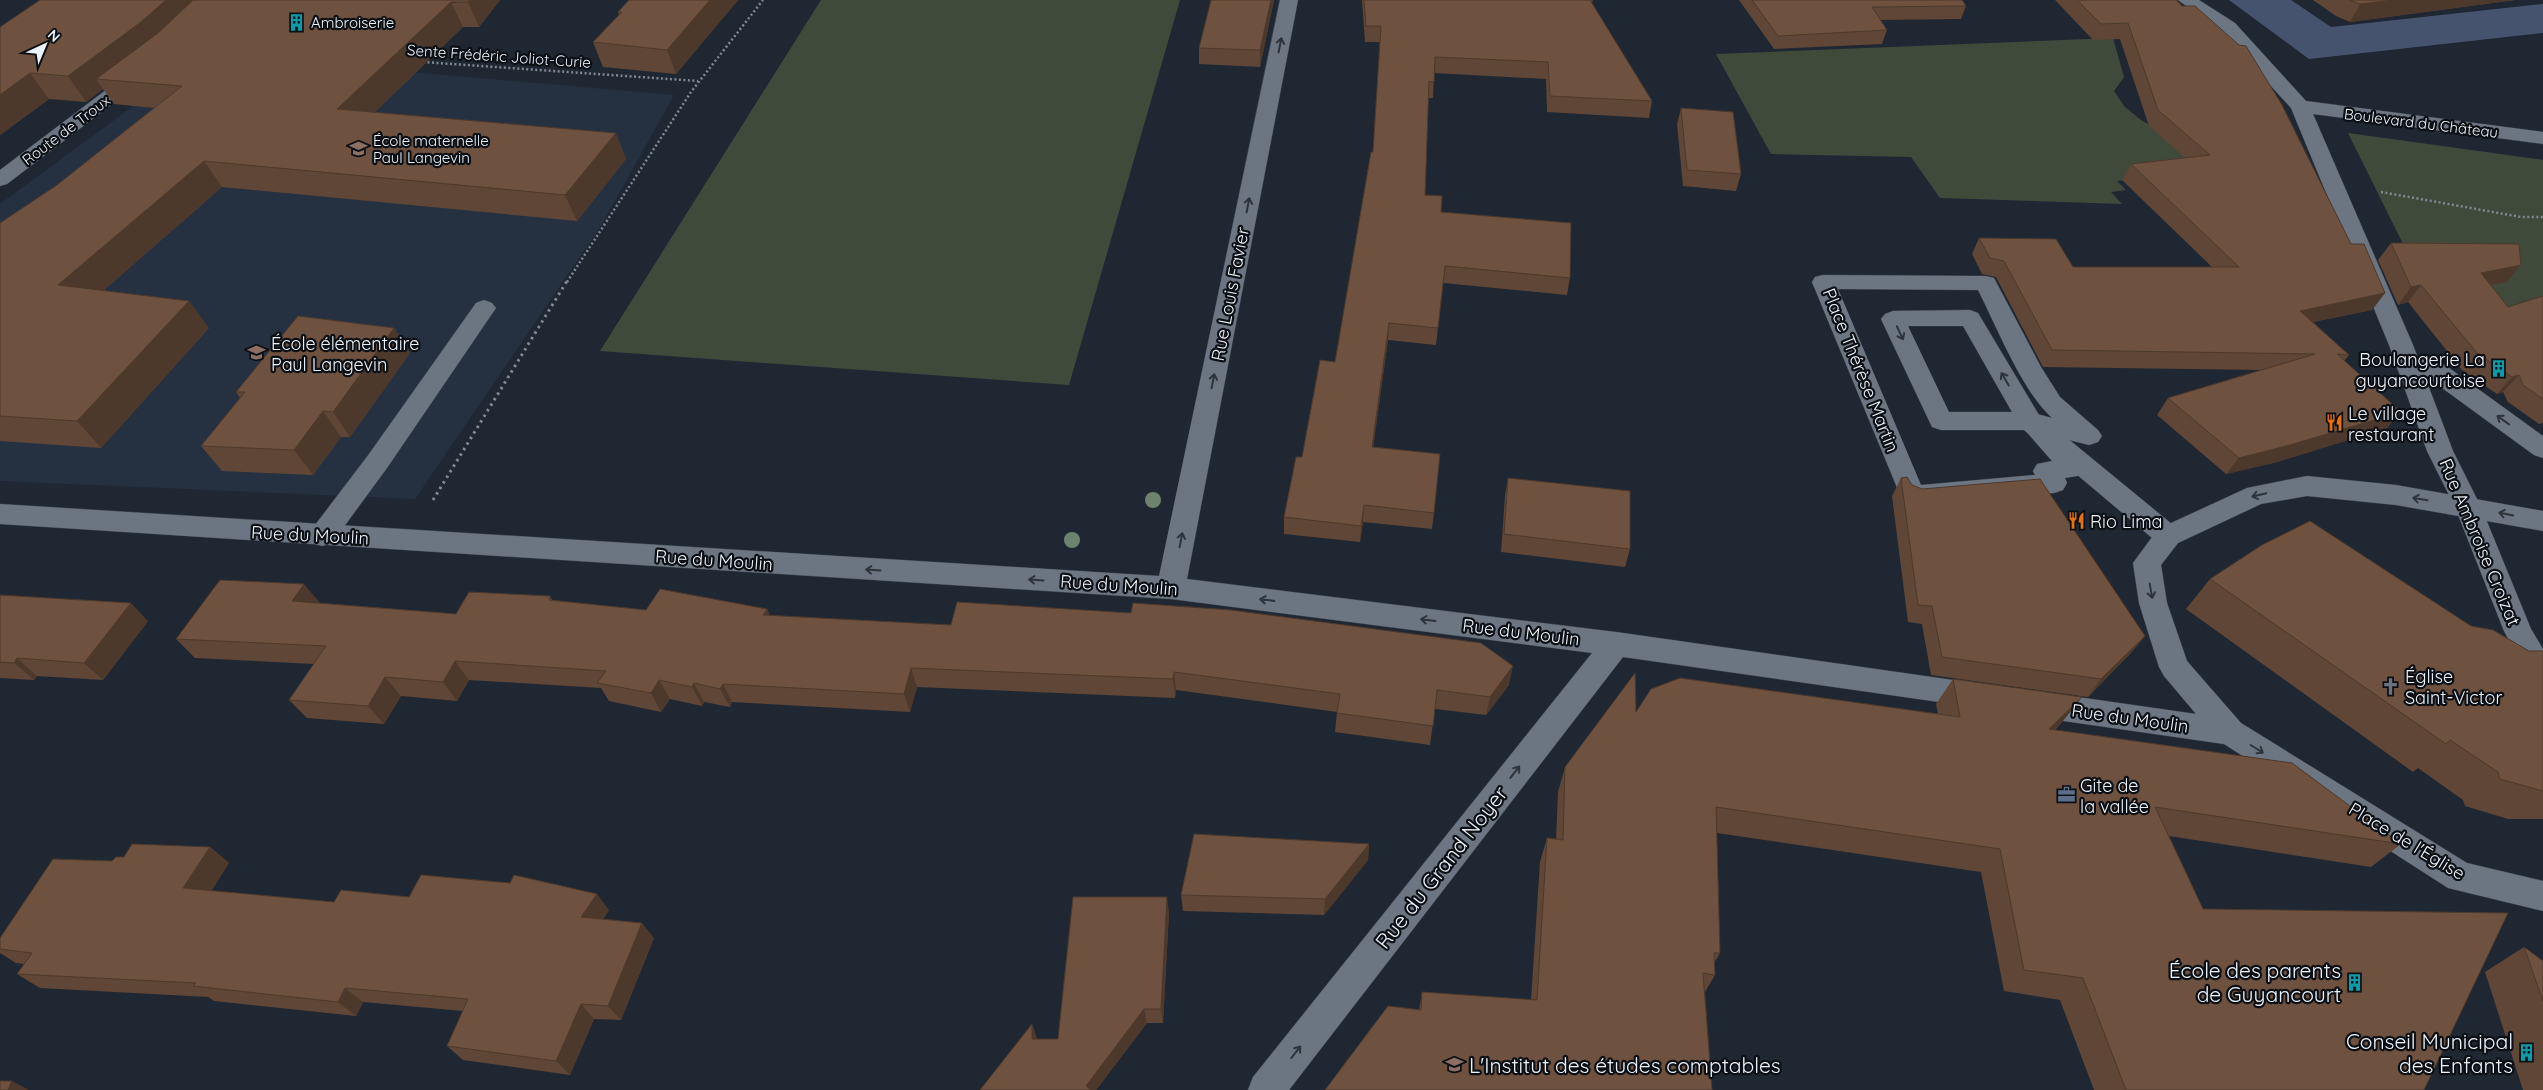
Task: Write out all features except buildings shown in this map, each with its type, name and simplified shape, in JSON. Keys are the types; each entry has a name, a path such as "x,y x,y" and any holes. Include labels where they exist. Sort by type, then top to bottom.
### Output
{"street":[{"name":"Rue Louis Favier","path":"1172,588 1289,0"},
{"name":"Rue Ambroise Croizat","path":"2187,0 2228,27 2263,62 2300,106 2406,361 2440,451 2468,507 2518,631 2543,676"},
{"name":"Route de Troux","path":"0,180 150,65"},
{"name":"Boulevard du Château","path":"2300,106 2543,138"},
{"name":"Place Thérèse Martin","path":"2030,421 1942,421 1893,319 1970,318 2030,421 2074,468 2046,471 2054,483 1912,494 1823,282 1986,283 2029,366 2051,403 2089,436 2030,421"},
{"path":"322,536 378,461 484,308"},
{"path":"2406,361 2436,371 2543,449"},
{"name":"Place Thérèse Martin","path":"2030,421 2168,536"},
{"name":"Place de l'Église","path":"2543,521 2396,495 2307,486 2256,495 2168,536 2147,564 2153,603 2174,667 2230,732 2460,877 2543,896"},
{"name":"Rue du Moulin","path":"0,514 322,536 1172,588 1616,644 2230,732"},
{"name":"Rue du Grand Noyer","path":"1266,1090 1616,644"}],"path":[{"path":"422,542 420,522 424,514 572,273 699,81 763,0"},
{"name":"Sente Frédéric Joliot-Curie","path":"415,61 699,81"},
{"path":"2375,191 2521,217 2543,217"}],"shaded area":[{"path":"2229,0 2291,0 2331,27 2543,4 2543,33 2309,59"},
{"name":"École élémentaire Paul Langevin","path":"204,54 674,95 601,226 415,499 0,481 0,204"}],"green space":[{"path":"821,0 1180,0 1069,385 600,351"},
{"path":"2113,38 2124,77 2114,91 2125,107 2141,120 2168,135 2200,172 2117,181 2126,190 2111,192 2122,204 1940,198 1911,157 1771,154 1716,54"},
{"path":"2348,133 2543,160 2543,314 2489,318 2411,260"}],"place":[{"name":"Ambroiserie","path":"297,22"},
{"name":"École maternelle Paul Langevin","path":"359,149"},
{"name":"École élémentaire Paul Langevin","path":"257,353"},
{"name":"Boulangerie La guyancourtoise","path":"2499,369"},
{"name":"Le village restaurant","path":"2334,423"},
{"name":"Rio Lima","path":"2076,521"},
{"name":"Église Saint-Victor","path":"2391,686"},
{"name":"Gite de la vallée","path":"2066,795"},
{"name":"École des parents de Guyancourt","path":"2355,982"},
{"name":"Conseil Municipal des Enfants","path":"2527,1053"},
{"name":"L'Institut des études comptables","path":"1455,1065"}]}
